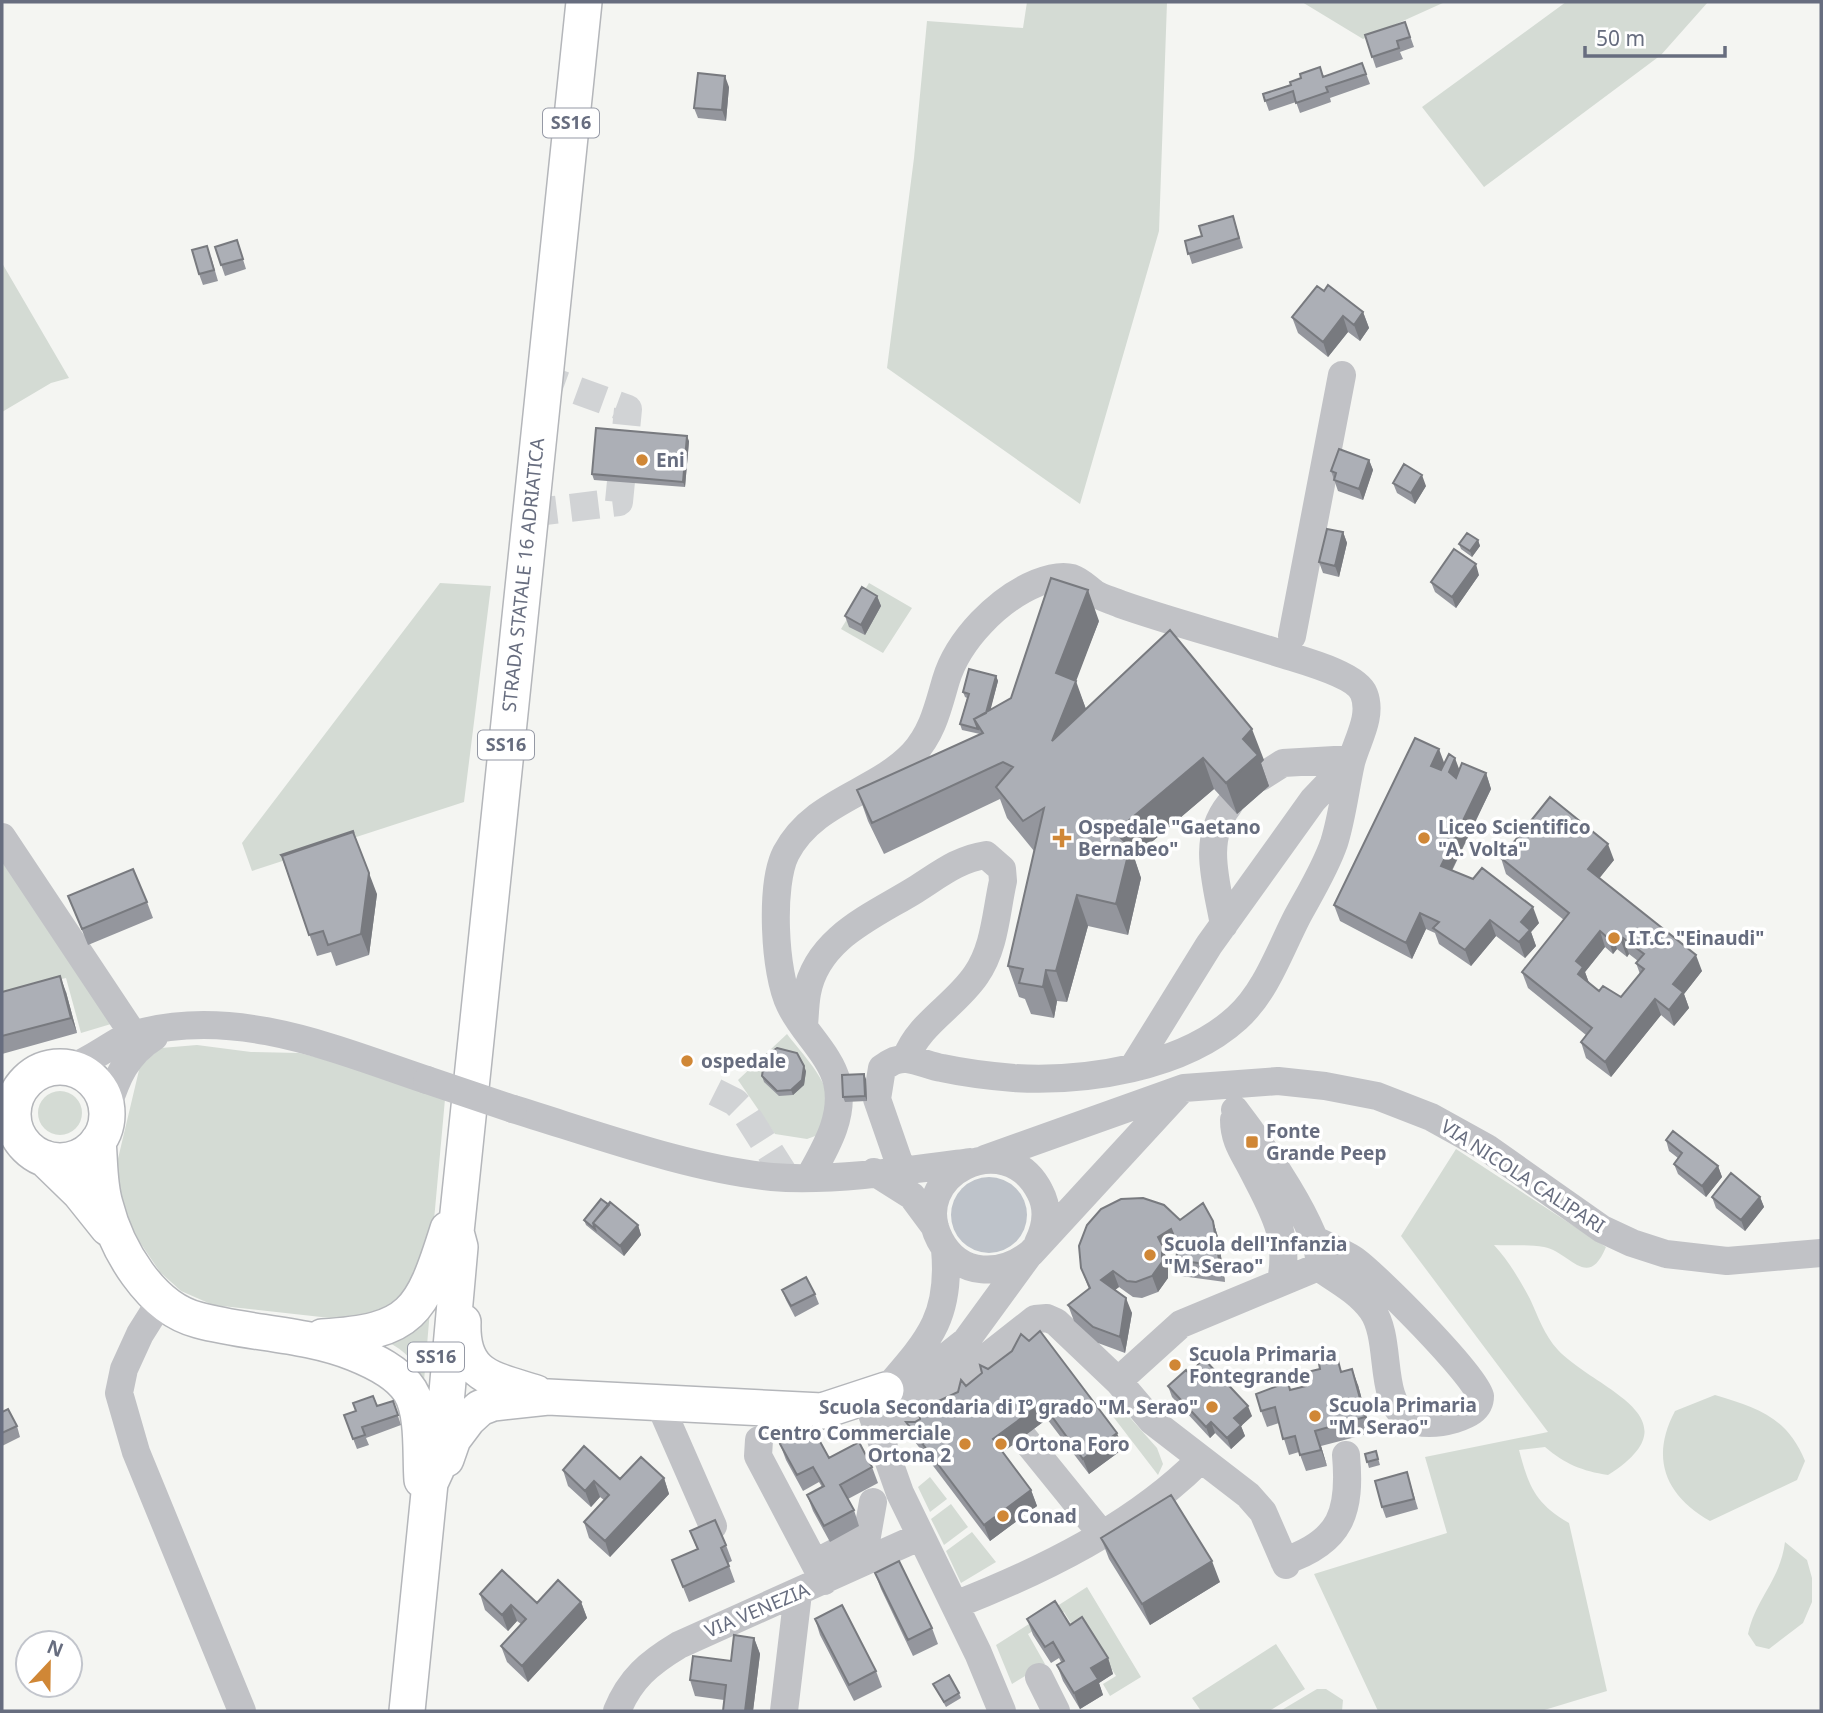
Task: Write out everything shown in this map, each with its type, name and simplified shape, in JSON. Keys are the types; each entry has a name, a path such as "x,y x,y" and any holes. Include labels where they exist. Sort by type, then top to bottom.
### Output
{"main road":[{"name":"STRADA STATALE 16 ADRIATICA","path":"407,1711 430,1483 441,1459 460,1247 456,1232 584,2"},
{"path":"117,1238 80,1193 44,1158 24,1145 7,1119 15,1097 16,1078 43,1070 70,1068 95,1082 107,1108 107,1119 99,1141 104,1203 117,1238 129,1260 162,1299 199,1320 305,1338 368,1359 401,1380 409,1390 417,1418 426,1518"},
{"path":"44,1158 75,1159 99,1141"},
{"path":"305,1338 366,1334 390,1326 409,1313 433,1275 461,1186"},
{"path":"461,1186 467,1243 465,1350 485,1377 548,1397"},
{"path":"426,1518 453,1439 474,1413 493,1403 548,1397 660,1405 822,1411 875,1400"}],"street":[{"path":"1292,636 1342,375"},
{"path":"70,1068 98,1056 133,1034 172,1026 233,1026 292,1036 513,1109 636,1146 723,1168 772,1177 810,1176 888,1172 979,1161 1012,1164 1034,1180 1046,1215 1035,1248 1012,1266 987,1271 965,1264 940,1238 912,1196 888,1172 877,1099 882,1068 893,1060 906,1058 943,1069 1013,1077 1092,1076 1159,1061 1227,1027 1243,1013 1259,991 1334,843 1352,759 1367,713 1366,696 1359,685 1349,678 1301,660 1184,626 1120,604 1097,595 1076,579 1059,576 1036,583 987,618 960,650 947,677 938,715 918,748 896,771 846,796 820,813 800,832 783,858 777,916 782,978 789,1003 834,1073 838,1087 836,1123 810,1176"},
{"path":"1261,777 1283,763 1352,759"},
{"path":"1134,1066 1155,1028 1224,925 1313,800 1352,759"},
{"path":"1224,925 1212,852 1217,820 1229,806"},
{"path":"2,837 133,1034"},
{"path":"804,1025 807,992 815,970 839,938 936,874 986,855 1002,869 1003,881 988,953 966,988 911,1044 906,1058"},
{"path":"107,1108 126,1062 135,1050 172,1026"},
{"name":"VIA NICOLA CALIPARI","path":"979,1161 1184,1087 1232,1096 1278,1081 1325,1086 1377,1096 1431,1117 1487,1148 1602,1228 1632,1243 1666,1254 1727,1261 1821,1253"},
{"path":"875,1400 922,1376 966,1341 1035,1248 1184,1087"},
{"path":"1118,1381 1181,1324 1281,1281 1317,1253 1355,1260 1448,1352 1477,1385 1479,1404 1470,1414 1442,1423 1418,1423 1399,1410 1390,1393 1387,1355 1374,1312 1317,1253 1262,1145 1232,1096"},
{"path":"1232,1096 1234,1136 1254,1172 1285,1245 1281,1281"},
{"path":"875,1400 909,1364 939,1320 946,1294 935,1202 941,1187 951,1174 979,1161"},
{"path":"162,1299 140,1334 124,1369 118,1393 136,1452 242,1711"},
{"path":"875,1400 908,1412 955,1382 1041,1317 1056,1322 1118,1381 1152,1421 1255,1503 1285,1563 1326,1539 1338,1525 1348,1496 1346,1455"},
{"path":"875,1400 895,1480 919,1537 955,1605 1002,1711"},
{"path":"660,1405 713,1526"},
{"path":"1024,1438 1101,1533"},
{"path":"759,1440 758,1457 819,1572 867,1536 873,1502"},
{"path":"955,1605 1042,1569 1176,1484 1200,1460"},
{"name":"VIA VENEZIA","path":"617,1711 626,1690 646,1665 679,1645 741,1615 798,1593 819,1572 919,1537"},
{"path":"784,1711 798,1593"},
{"path":"1038,1678 1056,1711"}],"shaded area":[{"path":"1027,2 1167,2 1159,231 1080,504 887,368 914,158 927,21 1023,28"},
{"path":"1302,2 1445,2 1363,39"},
{"path":"1566,2 1708,2 1661,55 1484,187 1422,107"},
{"path":"2,263 69,378 51,383 2,412"},
{"path":"440,583 491,586 464,802 252,871 242,843"},
{"path":"869,583 912,608 883,653 841,629"},
{"path":"2,846 121,1021 81,1033 66,978 2,992"},
{"path":"787,1034 815,1069 829,1100 829,1110 818,1135 807,1139 775,1134 738,1080"},
{"path":"197,1045 251,1052 299,1053 345,1064 445,1099 434,1220 416,1284 382,1312 357,1321 213,1305 181,1291 160,1272 124,1219 112,1184 140,1066 161,1048"},
{"path":"60,1091 69,1092 76,1097 81,1104 81,1122 76,1129 69,1134 60,1135 51,1134 44,1129 39,1122 38,1113 39,1104 44,1097 51,1092"},
{"path":"1456,1149 1606,1247 1599,1260 1585,1268 1544,1247 1494,1245 1518,1278 1545,1332 1558,1350 1615,1392 1631,1406 1642,1421 1644,1437 1634,1455 1608,1475 1574,1466 1545,1447 1519,1450 1535,1493 1548,1508 1569,1523 1607,1691 1541,1711 1378,1711 1314,1574 1447,1533 1425,1457 1548,1432 1401,1236"},
{"path":"982,1177 996,1177 1010,1183 1021,1194 1027,1215 1024,1230 1016,1242 996,1253 982,1253 968,1247 957,1236 951,1222 951,1208 957,1194 968,1183"},
{"path":"431,1298 424,1381 407,1356 382,1340"},
{"path":"1715,1395 1758,1410 1780,1424 1798,1446 1805,1461 1797,1480 1710,1521 1682,1499 1666,1474 1663,1460 1667,1428 1675,1411"},
{"path":"1117,1403 1157,1448 1163,1464 1158,1475 1108,1410"},
{"path":"930,1477 947,1499 930,1512 918,1487"},
{"path":"951,1504 968,1527 944,1545 931,1519"},
{"path":"972,1532 996,1562 961,1583 946,1551"},
{"path":"1785,1542 1807,1560 1812,1578 1812,1602 1803,1623 1769,1649 1756,1646 1748,1634 1756,1610 1778,1568"},
{"path":"1087,1587 1141,1677 1110,1696 1103,1684 1116,1676 1088,1631 1079,1636 1064,1612 1028,1634 1045,1664 1012,1684 996,1645"},
{"path":"1276,1644 1305,1689 1269,1711 1201,1711 1192,1698"},
{"path":"1317,1689 1326,1689 1343,1700 1342,1711 1280,1711"}],"building":[{"path":"1405,22 1410,37 1397,41 1399,48 1372,57 1365,35"},
{"path":"1362,63 1366,74 1326,87 1328,92 1296,103 1293,91 1265,101 1263,94 1291,85 1290,82 1301,78 1300,74 1320,67 1323,77"},
{"path":"698,73 725,76 722,110 694,108"},
{"path":"1233,216 1239,238 1188,254 1185,241 1202,236 1199,226"},
{"path":"237,240 243,259 221,265 215,247"},
{"path":"207,246 214,270 199,274 192,250"},
{"path":"1328,285 1363,312 1354,325 1343,316 1323,342 1292,317 1317,286 1324,291"},
{"name":"Eni","path":"596,428 687,436 683,482 592,474"},
{"path":"1339,449 1369,460 1359,489 1334,480 1336,473 1331,471"},
{"path":"1404,464 1422,475 1411,493 1393,483"},
{"path":"1327,529 1343,532 1335,566 1319,562"},
{"path":"1467,533 1478,540 1470,551 1459,544"},
{"path":"1454,549 1476,564 1452,597 1431,582"},
{"path":"1051,578 1088,590 1056,673 1076,681 1052,741 1170,630 1252,729 1243,739 1258,755 1226,783 1203,758 1115,832 1130,847 1116,904 1077,895 1056,971 1046,970 1043,987 1019,983 1023,969 1008,966 1044,808 1023,821 996,787 1013,767 1003,762 872,823 857,790 983,733 974,719 1011,698"},
{"path":"862,587 877,596 861,625 845,616"},
{"path":"969,669 996,676 986,713 974,719 978,729 960,724 969,694 963,692"},
{"name":"Liceo Scientifico \"A. Volta\"","path":"1415,738 1439,749 1431,766 1441,770 1449,754 1455,758 1449,772 1456,778 1462,763 1486,773 1441,866 1473,879 1482,868 1533,907 1521,922 1530,930 1519,942 1490,920 1465,950 1433,928 1439,922 1420,913 1406,943 1334,905"},
{"name":"I.T.C. \"Einaudi\"","path":"1550,797 1608,844 1588,869 1696,955 1673,984 1683,992 1669,1010 1655,999 1605,1062 1581,1042 1592,1028 1522,972 1569,913 1501,858","holes":["1600,931 1608,938 1612,933 1644,954 1636,963 1644,969 1621,997 1603,986 1599,991 1578,974 1583,967 1576,961"]},
{"path":"353,831 354,834 353,832 281,855"},
{"path":"353,832 369,873 361,934 328,945 323,931 309,935 282,856"},
{"path":"133,869 147,902 82,929 68,896"},
{"path":"60,976 71,1018 2,1036 2,992"},
{"path":"777,1048 797,1053 804,1066 802,1080 791,1090 777,1091 762,1076 765,1056"},
{"path":"864,1074 865,1096 843,1097 842,1075"},
{"path":"1673,1131 1718,1166 1702,1186 1674,1164 1682,1153 1666,1140"},
{"path":"1731,1173 1760,1197 1741,1220 1712,1197"},
{"path":"1143,1198 1164,1205 1180,1220 1203,1203 1213,1221 1220,1266 1176,1260 1178,1246 1171,1229 1158,1237 1162,1245 1162,1262 1152,1276 1136,1282 1127,1281 1113,1271 1101,1280 1126,1298 1120,1337 1093,1327 1068,1305 1090,1288 1081,1268 1079,1246 1087,1225 1101,1209 1121,1199"},
{"path":"601,1199 609,1205 593,1223 595,1229 584,1220"},
{"path":"610,1202 638,1225 620,1246 593,1223"},
{"path":"806,1277 815,1294 791,1306 782,1290"},
{"name":"Centro Commerciale Ortona 2","path":"1040,1331 1117,1433 1083,1459 1042,1403 993,1439 1031,1490 984,1525 906,1422 915,1422 920,1419 919,1410 958,1392 961,1380 966,1386 982,1373 980,1365 988,1369 1012,1351 1021,1334 1029,1341"},
{"name":"Scuola Primaria \"M. Serao\"","path":"1336,1353 1341,1372 1352,1369 1365,1417 1315,1431 1321,1450 1300,1455 1295,1436 1283,1439 1275,1407 1261,1411 1256,1394 1288,1382 1290,1390 1306,1386 1303,1373 1320,1369 1318,1358"},
{"name":"Scuola Secondaria di I° grado \"M. Serao\"","path":"1203,1358 1248,1406 1234,1418 1241,1425 1227,1438 1211,1422 1206,1427 1168,1386 1186,1370 1190,1375"},
{"path":"373,1396 377,1406 393,1401 398,1415 362,1427 365,1435 353,1439 344,1415 356,1411 353,1403"},
{"path":"8,1409 17,1426 2,1433 2,1412"},
{"path":"812,1427 829,1458 859,1442 872,1467 840,1485 854,1510 824,1526 807,1495 824,1486 813,1467 797,1475 780,1444"},
{"path":"584,1446 620,1479 641,1457 664,1478 605,1541 584,1522 609,1495 594,1481 585,1491 563,1470"},
{"path":"1376,1451 1378,1459 1367,1462 1365,1454"},
{"path":"1407,1472 1414,1499 1382,1507 1375,1481"},
{"path":"1171,1495 1212,1561 1142,1604 1101,1538"},
{"path":"715,1520 726,1545 721,1548 729,1566 683,1587 672,1560 698,1549 690,1531"},
{"path":"899,1561 932,1628 908,1640 875,1573"},
{"path":"502,1570 537,1603 558,1580 581,1602 522,1666 501,1646 526,1619 511,1605 502,1615 480,1594"},
{"path":"1055,1601 1070,1625 1082,1617 1108,1658 1091,1668 1098,1679 1074,1693 1057,1665 1064,1661 1053,1642 1045,1647 1027,1619"},
{"path":"842,1605 876,1671 849,1685 815,1619"},
{"path":"734,1635 754,1638 745,1711 723,1711 726,1685 690,1680 693,1656 731,1661"},
{"path":"949,1675 959,1693 944,1702 933,1684"}],"tunnel":[{"path":"529,513 619,502 628,409 543,378"},
{"path":"715,1092 735,1102 744,1111 786,1177"}],"place":[{"name":"Eni","path":"642,460"},
{"name":"Ospedale \"Gaetano Bernabeo\"","path":"1062,838"},
{"name":"Liceo Scientifico \"A. Volta\"","path":"1424,838"},
{"name":"I.T.C. \"Einaudi\"","path":"1614,938"},
{"name":"ospedale","path":"687,1061"},
{"name":"Fonte Grande Peep","path":"1252,1142"},
{"name":"Scuola dell'Infanzia \"M. Serao\"","path":"1150,1255"},
{"name":"Scuola Primaria Fontegrande","path":"1175,1365"},
{"name":"Scuola Secondaria di I° grado \"M. Serao\"","path":"1212,1407"},
{"name":"Scuola Primaria \"M. Serao\"","path":"1315,1416"},
{"name":"Centro Commerciale Ortona 2","path":"965,1444"},
{"name":"Ortona Foro","path":"1001,1444"},
{"name":"Conad","path":"1003,1516"}]}
